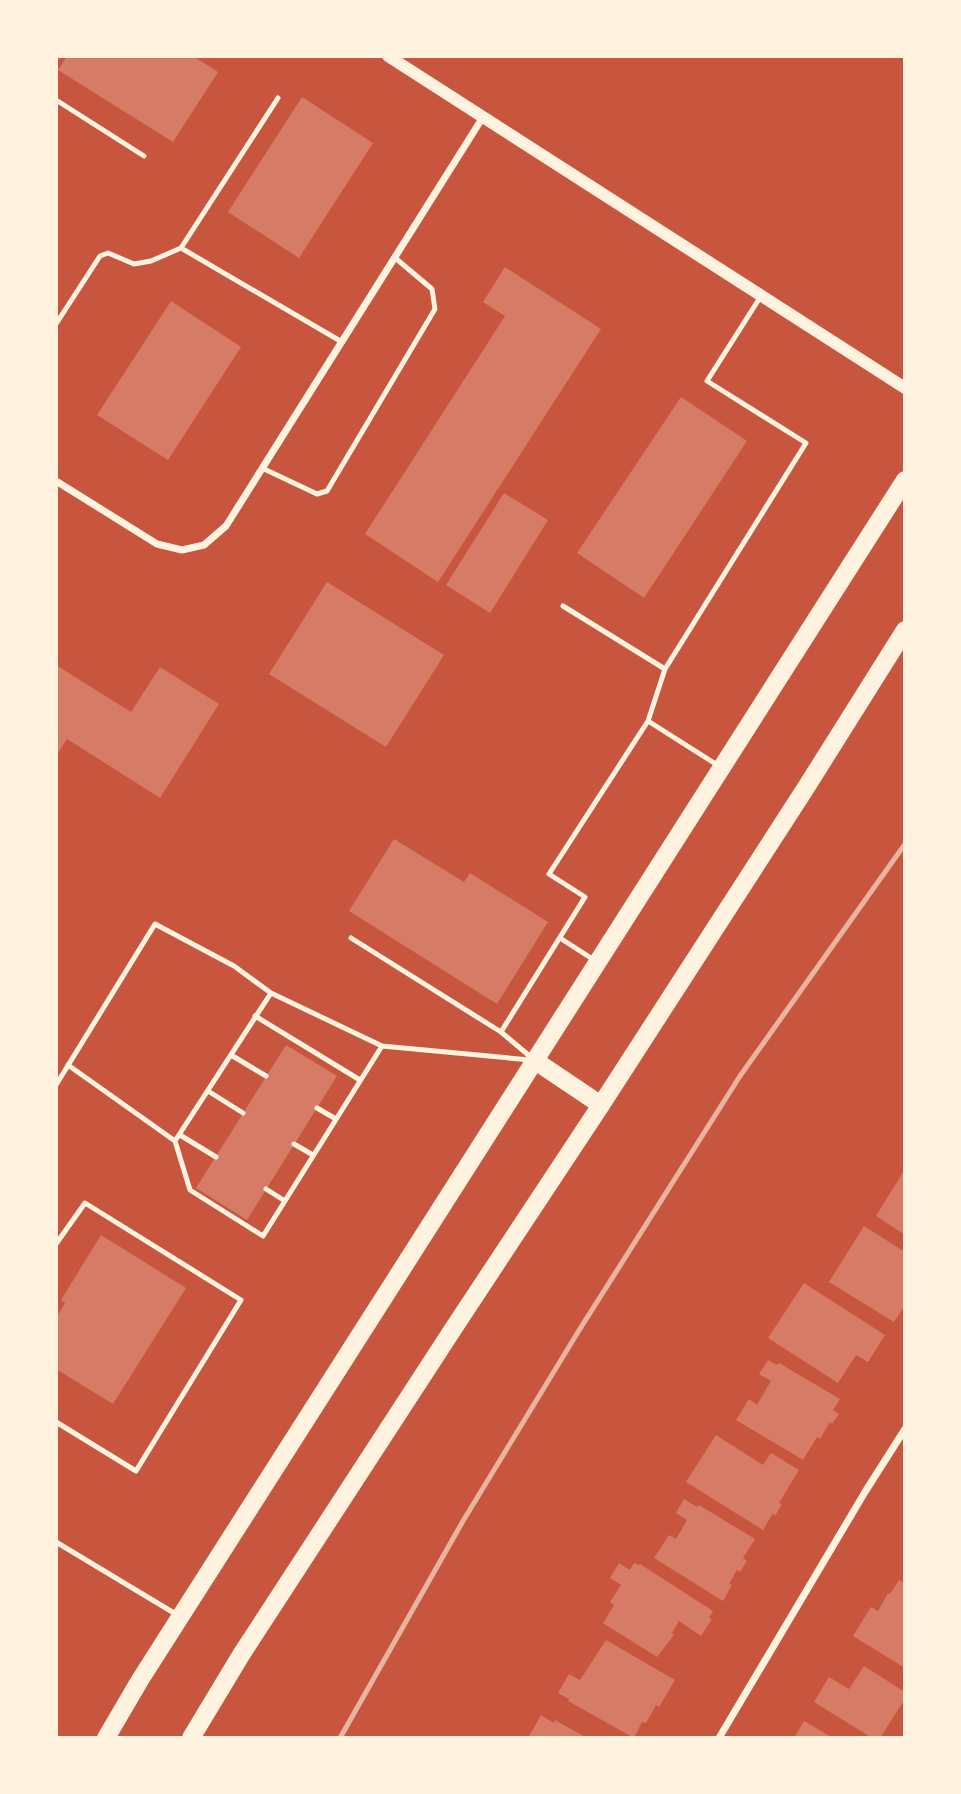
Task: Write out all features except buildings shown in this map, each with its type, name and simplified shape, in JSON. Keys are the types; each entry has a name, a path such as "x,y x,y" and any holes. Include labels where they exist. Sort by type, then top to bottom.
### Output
{"main road":[{"path":"106,1738 534,1060 905,480"},
{"path":"191,1738 241,1655 601,1105 905,630"},
{"path":"534,1060 601,1105"}],"street":[{"path":"388,56 905,388"},
{"path":"56,481 157,544 182,551 204,545 226,526 483,117"},
{"path":"719,1738 905,1429"}],"lane":[{"path":"56,324 100,256 108,253 134,264 151,261 181,248 278,98"},
{"path":"56,100 144,156"},
{"path":"181,248 342,342"},
{"path":"262,468 317,494 327,491 435,309 432,289 394,257"},
{"path":"501,1032 586,897 549,874 648,721 665,669 806,443 707,381 761,296"},
{"path":"563,606 665,669"},
{"path":"648,721 721,767"},
{"path":"56,1085 155,924 234,967 271,993 382,1045 534,1060"},
{"path":"351,938 501,1032 534,1060"},
{"path":"560,938 597,962"},
{"path":"175,1141 271,993"},
{"path":"256,1016 360,1080"},
{"path":"68,1065 175,1141 190,1190 263,1236 382,1045"},
{"path":"231,1055 266,1076"},
{"path":"208,1091 243,1113"},
{"path":"317,1108 336,1119"},
{"path":"180,1135 216,1157"},
{"path":"294,1144 313,1155"},
{"path":"266,1189 285,1201"},
{"path":"56,1244 85,1203 241,1300 136,1471 56,1422"},
{"path":"56,1542 182,1617"}],"railway":[{"path":"340,1738 463,1521 578,1332 740,1076 905,844"}]}
